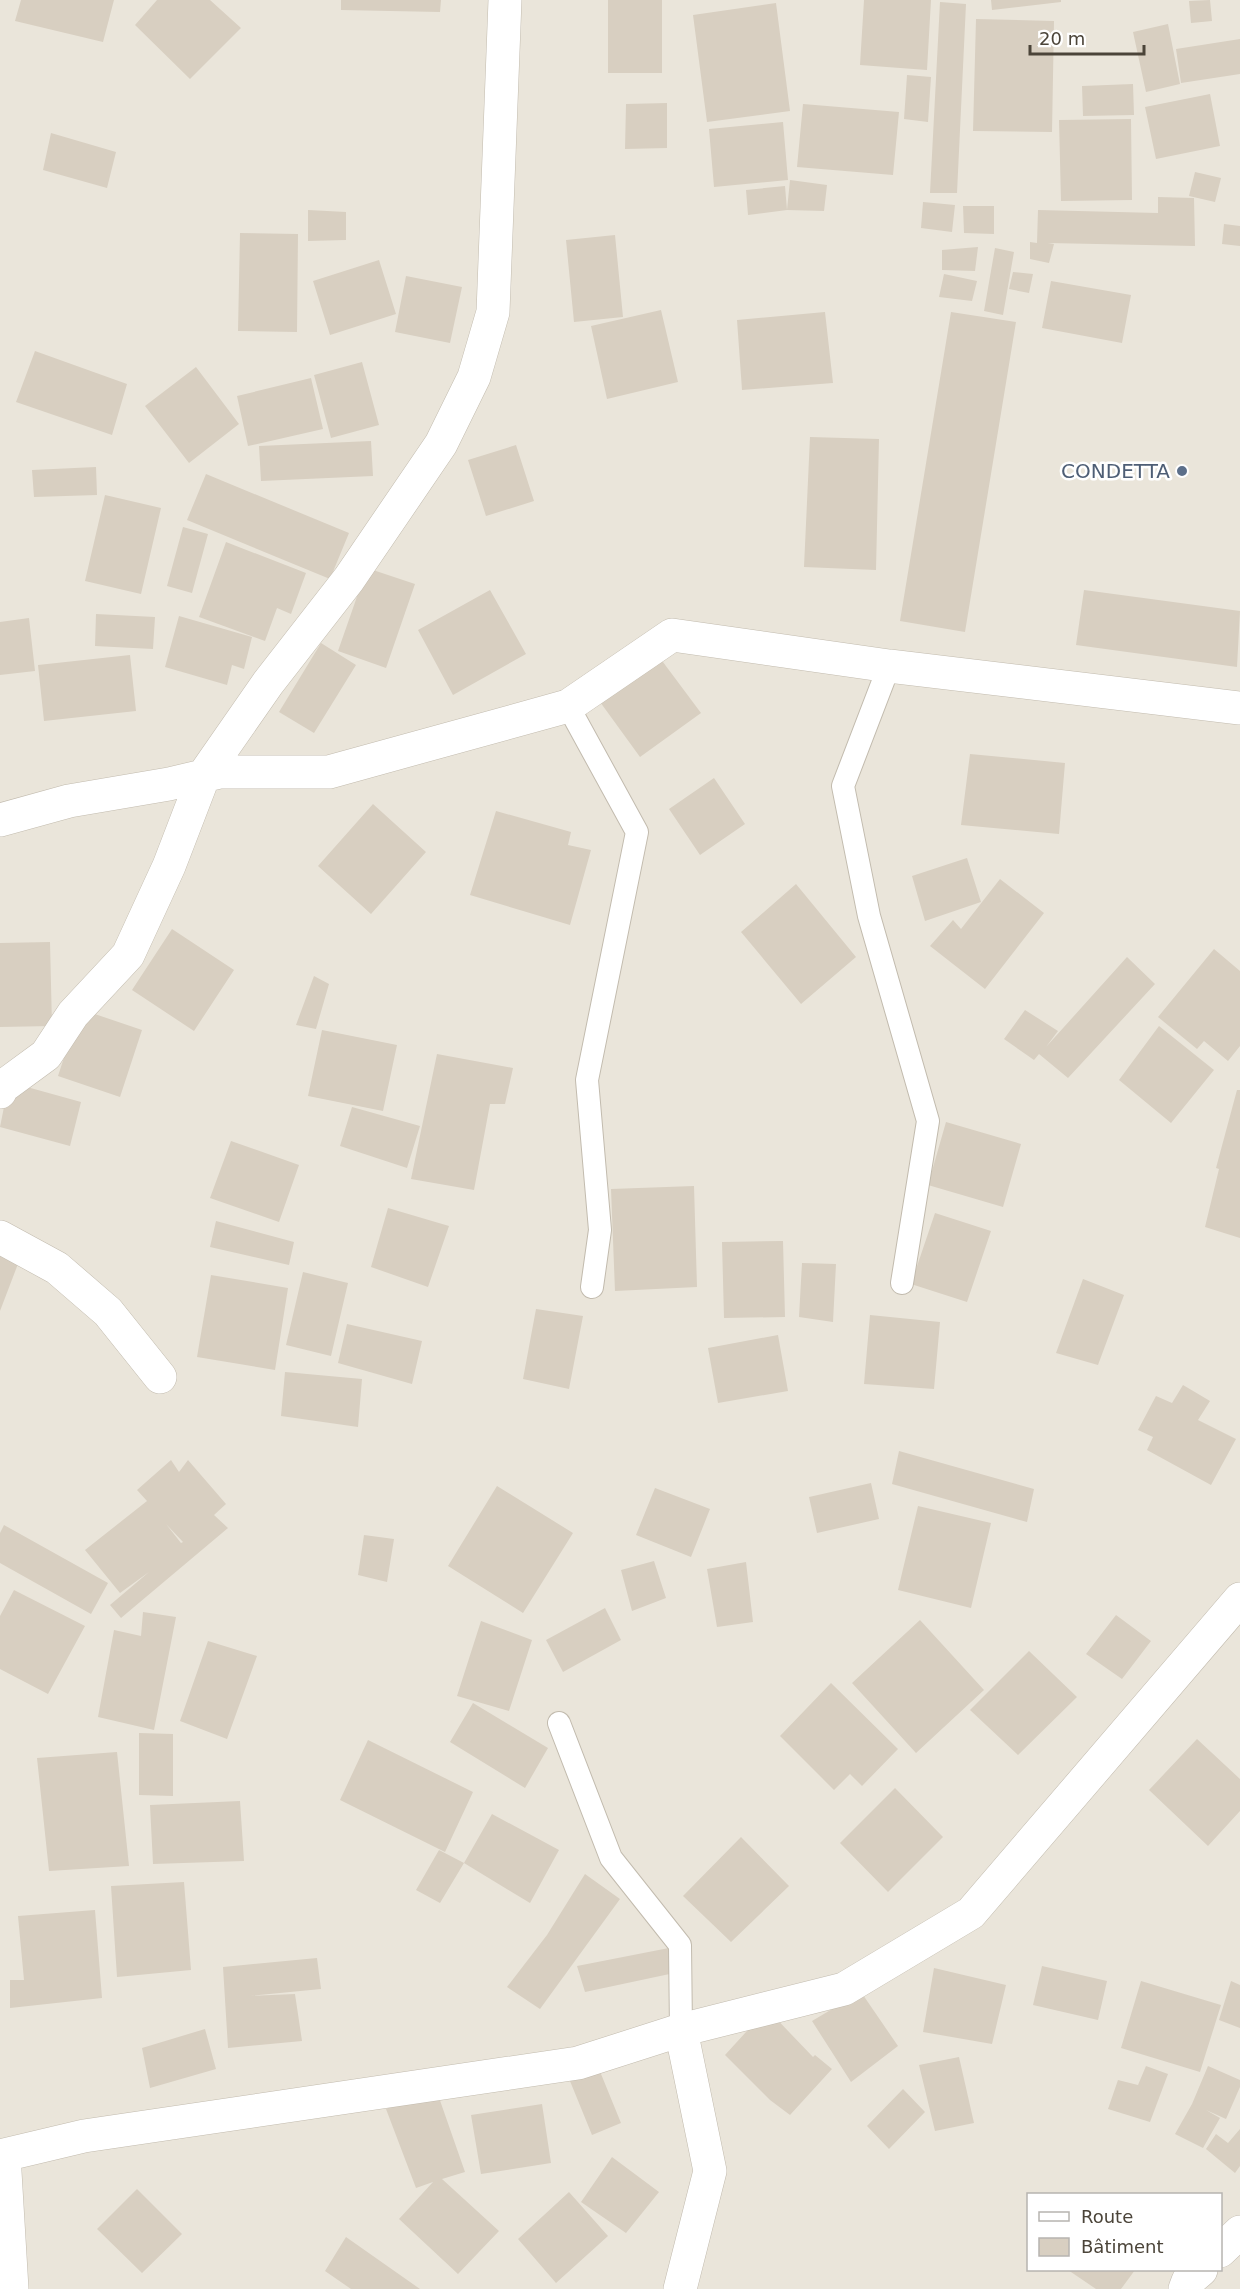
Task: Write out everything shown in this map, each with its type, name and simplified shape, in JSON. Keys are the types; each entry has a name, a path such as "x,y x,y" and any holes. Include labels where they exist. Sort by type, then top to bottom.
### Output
{"street":[{"path":"0,1092 1,1088 46,1055 73,1014 128,955 169,866 204,776 268,682 349,579 441,444 474,377 494,312 505,0"},
{"path":"0,820 69,801 169,784 220,772 329,772 568,706 672,634 889,666 1240,708"},
{"path":"0,1237 57,1268 108,1312 160,1377"},
{"path":"12,2289 2,2156 84,2136 578,2063 681,2030 843,1989 971,1912 1240,1599"},
{"path":"680,2289 710,2171 681,2030"},
{"path":"1222,2250 1240,2232"},
{"path":"1185,2289 1188,2281 1199,2271"}],"lane":[{"path":"889,666 843,786 869,916 928,1122 902,1283"},
{"path":"568,706 637,832 586,1080 600,1230 592,1287"},
{"path":"559,1722 611,1858 680,1945 681,2030"}],"shaded area":[{"path":"0,0 1240,0 1240,2289 0,2289"}],"building":[{"path":"21,0 114,0 103,42 15,21"},
{"path":"157,0 210,0 241,28 190,79 135,25"},
{"path":"341,0 441,0 440,12 341,10"},
{"path":"608,0 662,0 662,73 608,73"},
{"path":"864,0 931,0 927,70 860,65"},
{"path":"991,0 1061,0 1061,2 992,10"},
{"path":"1210,0 1212,21 1191,23 1189,1"},
{"path":"940,2 966,4 957,193 930,193"},
{"path":"776,3 790,111 707,122 693,15"},
{"path":"976,19 1054,21 1052,132 973,131"},
{"path":"1168,24 1180,84 1146,92 1133,32"},
{"path":"1240,39 1240,74 1181,83 1176,49"},
{"path":"907,75 931,77 928,122 904,119"},
{"path":"1133,84 1134,115 1083,116 1082,86"},
{"path":"1210,94 1220,146 1156,159 1145,107"},
{"path":"667,103 667,148 625,149 626,104"},
{"path":"803,104 899,112 893,175 797,167"},
{"path":"1131,119 1132,200 1061,201 1059,120"},
{"path":"783,122 788,180 714,187 709,129"},
{"path":"51,133 116,152 107,188 43,170"},
{"path":"1195,172 1221,178 1215,202 1189,196"},
{"path":"790,180 827,185 824,211 787,210"},
{"path":"785,186 787,210 748,215 746,190"},
{"path":"1158,197 1194,198 1195,246 1048,243 1054,244 1049,263 1030,259 1030,242 1037,243 1038,210 1158,213"},
{"path":"923,202 955,205 952,232 921,228"},
{"path":"963,206 994,206 994,234 964,233"},
{"path":"308,210 346,212 346,240 308,241"},
{"path":"1224,224 1240,226 1240,246 1222,244"},
{"path":"240,233 298,234 297,332 238,331"},
{"path":"615,235 623,317 574,322 566,240"},
{"path":"978,247 975,271 942,270 942,250"},
{"path":"995,248 1014,252 1003,315 984,311"},
{"path":"379,260 396,314 330,335 313,281"},
{"path":"1013,272 1033,274 1029,293 1009,289"},
{"path":"944,274 977,281 972,301 939,297"},
{"path":"406,276 462,287 450,343 395,332"},
{"path":"1051,281 1131,295 1122,343 1042,328"},
{"path":"661,310 678,382 607,399 591,326"},
{"path":"825,312 833,383 742,390 737,320"},
{"path":"951,312 1016,322 965,632 900,621"},
{"path":"35,351 127,384 112,435 16,402"},
{"path":"362,362 379,425 331,438 314,375"},
{"path":"196,367 239,424 189,463 145,406"},
{"path":"311,378 323,429 248,446 237,396"},
{"path":"810,437 879,439 876,570 804,567"},
{"path":"371,441 373,476 261,481 259,446"},
{"path":"516,445 534,501 486,516 468,460"},
{"path":"96,467 97,495 34,497 32,470"},
{"path":"206,474 349,533 330,579 187,520"},
{"path":"105,495 161,508 141,594 85,581"},
{"path":"183,527 208,534 192,593 167,586"},
{"path":"226,542 306,573 291,614 277,608 265,641 199,617"},
{"path":"367,568 415,584 386,668 338,651"},
{"path":"490,590 526,654 453,695 418,630"},
{"path":"1084,590 1240,611 1237,667 1076,645"},
{"path":"96,614 155,617 153,649 95,646"},
{"path":"179,616 252,637 244,669 232,665 227,685 165,667"},
{"path":"29,618 35,671 0,675 0,622"},
{"path":"321,643 356,665 314,733 279,712"},
{"path":"654,650 701,713 640,757 595,695"},
{"path":"130,655 136,711 44,721 38,665"},
{"path":"970,754 1065,763 1059,834 961,825"},
{"path":"714,778 745,824 700,855 669,809"},
{"path":"373,804 426,852 371,914 318,866"},
{"path":"496,811 571,832 568,845 591,850 570,925 470,895"},
{"path":"967,858 981,902 925,921 912,876"},
{"path":"1000,879 1044,913 985,989 930,946 953,920 961,929"},
{"path":"796,884 856,957 801,1004 741,932"},
{"path":"172,929 234,970 194,1031 132,990"},
{"path":"50,942 52,1026 0,1027 0,943"},
{"path":"1214,949 1240,971 1240,1046 1228,1061 1204,1041 1197,1049 1158,1017"},
{"path":"1127,957 1155,984 1068,1078 1039,1054 1034,1060 1004,1039 1025,1010 1058,1031 1046,1047"},
{"path":"314,976 329,984 316,1029 296,1025"},
{"path":"80,1009 142,1030 120,1097 58,1076"},
{"path":"1159,1026 1214,1070 1171,1123 1119,1080"},
{"path":"322,1030 397,1045 383,1111 308,1096"},
{"path":"437,1054 513,1068 505,1104 490,1104 474,1190 411,1179"},
{"path":"9,1082 81,1102 70,1146 0,1127"},
{"path":"1237,1090 1240,1090 1240,1238 1205,1227 1219,1169 1216,1168"},
{"path":"352,1107 420,1126 407,1168 340,1146"},
{"path":"946,1122 1021,1144 1003,1207 928,1185"},
{"path":"231,1141 299,1165 279,1222 210,1198"},
{"path":"694,1186 697,1287 615,1291 611,1189"},
{"path":"388,1208 449,1226 428,1287 371,1267"},
{"path":"935,1213 991,1231 967,1302 911,1284"},
{"path":"216,1221 294,1242 289,1265 210,1247"},
{"path":"783,1241 785,1317 724,1318 722,1242"},
{"path":"0,1248 21,1256 0,1311"},
{"path":"802,1263 836,1264 833,1322 799,1317"},
{"path":"303,1272 348,1283 331,1356 286,1345"},
{"path":"211,1275 288,1288 275,1370 197,1357"},
{"path":"1083,1279 1124,1295 1098,1365 1056,1353"},
{"path":"536,1309 583,1316 569,1389 523,1379"},
{"path":"870,1315 940,1322 934,1389 864,1384"},
{"path":"347,1324 422,1341 412,1384 338,1363"},
{"path":"778,1335 788,1391 718,1403 708,1348"},
{"path":"285,1372 362,1379 358,1427 281,1416"},
{"path":"1183,1385 1210,1401 1198,1420 1236,1439 1211,1485 1147,1450 1153,1437 1138,1430 1156,1396 1172,1403"},
{"path":"899,1451 1034,1489 1027,1522 892,1484"},
{"path":"171,1460 179,1472 188,1460 226,1504 214,1515 228,1528 121,1618 110,1605 149,1572 120,1593 85,1550 147,1501 137,1490","holes":["166,1524 183,1542 181,1543"]},
{"path":"871,1483 879,1519 817,1533 809,1497"},
{"path":"497,1486 573,1533 523,1613 448,1566"},
{"path":"655,1488 710,1509 691,1557 636,1535"},
{"path":"918,1506 991,1523 971,1608 898,1590"},
{"path":"4,1525 108,1583 91,1614 0,1563 0,1533"},
{"path":"364,1535 394,1539 387,1582 358,1575"},
{"path":"654,1561 666,1598 632,1611 621,1570"},
{"path":"746,1562 753,1622 717,1627 707,1569"},
{"path":"14,1590 85,1626 48,1694 0,1669 0,1616"},
{"path":"605,1608 621,1640 563,1672 546,1640"},
{"path":"143,1612 176,1617 154,1730 98,1717 114,1630 141,1636"},
{"path":"1116,1615 1151,1641 1122,1679 1086,1654"},
{"path":"920,1620 984,1690 916,1753 852,1683"},
{"path":"481,1621 532,1640 509,1711 457,1696"},
{"path":"208,1641 257,1656 227,1739 180,1721"},
{"path":"1029,1651 1077,1697 1018,1755 970,1710"},
{"path":"831,1683 898,1749 862,1786 850,1774 834,1790 780,1736"},
{"path":"473,1703 548,1748 525,1788 450,1742"},
{"path":"139,1733 173,1734 173,1796 139,1795"},
{"path":"1197,1739 1240,1779 1240,1811 1208,1846 1149,1790"},
{"path":"368,1740 473,1792 445,1852 340,1800"},
{"path":"117,1752 129,1866 49,1871 37,1758"},
{"path":"895,1788 943,1837 888,1892 840,1843"},
{"path":"240,1801 244,1861 153,1864 150,1805"},
{"path":"492,1814 559,1850 530,1903 464,1863"},
{"path":"741,1837 789,1886 731,1942 683,1896"},
{"path":"439,1850 464,1863 440,1903 416,1890"},
{"path":"585,1874 620,1899 540,2009 507,1987 547,1935"},
{"path":"184,1882 191,1970 117,1977 111,1886"},
{"path":"95,1910 102,1998 10,2008 10,1980 24,1980 18,1916"},
{"path":"674,1947 679,1972 585,1992 577,1966"},
{"path":"317,1958 321,1989 250,1996 295,1994 302,2041 228,2048 223,1967"},
{"path":"1042,1966 1107,1981 1098,2020 1033,2005"},
{"path":"934,1968 1006,1985 992,2044 923,2032"},
{"path":"1141,1981 1221,2005 1200,2072 1121,2048"},
{"path":"1231,1981 1240,1985 1240,2028 1219,2020"},
{"path":"861,1992 898,2046 851,2082 812,2021"},
{"path":"767,2009 813,2057 815,2055 832,2069 790,2115 770,2100 725,2055"},
{"path":"205,2029 216,2069 150,2088 142,2048"},
{"path":"959,2057 974,2123 935,2131 919,2065"},
{"path":"1146,2066 1168,2074 1150,2122 1108,2109 1118,2080 1138,2085"},
{"path":"1208,2066 1240,2080 1240,2087 1226,2119 1206,2110 1220,2118 1203,2148 1175,2134 1192,2104"},
{"path":"599,2069 621,2123 592,2135 570,2081"},
{"path":"436,2089 465,2172 442,2179 499,2231 458,2274 399,2219 433,2182 416,2188 386,2109"},
{"path":"903,2089 925,2112 889,2149 867,2126"},
{"path":"542,2104 551,2163 481,2174 471,2115"},
{"path":"1240,2129 1240,2166 1235,2173 1206,2149 1216,2134 1228,2143"},
{"path":"612,2157 659,2192 626,2233 581,2202"},
{"path":"137,2189 182,2234 142,2273 97,2229"},
{"path":"569,2192 608,2236 556,2283 518,2239"},
{"path":"346,2237 420,2289 351,2289 325,2271"},
{"path":"1069,2271 1134,2271 1121,2289 1096,2289"}],"place":[{"name":"CONDETTA","path":"1182,471"}]}
